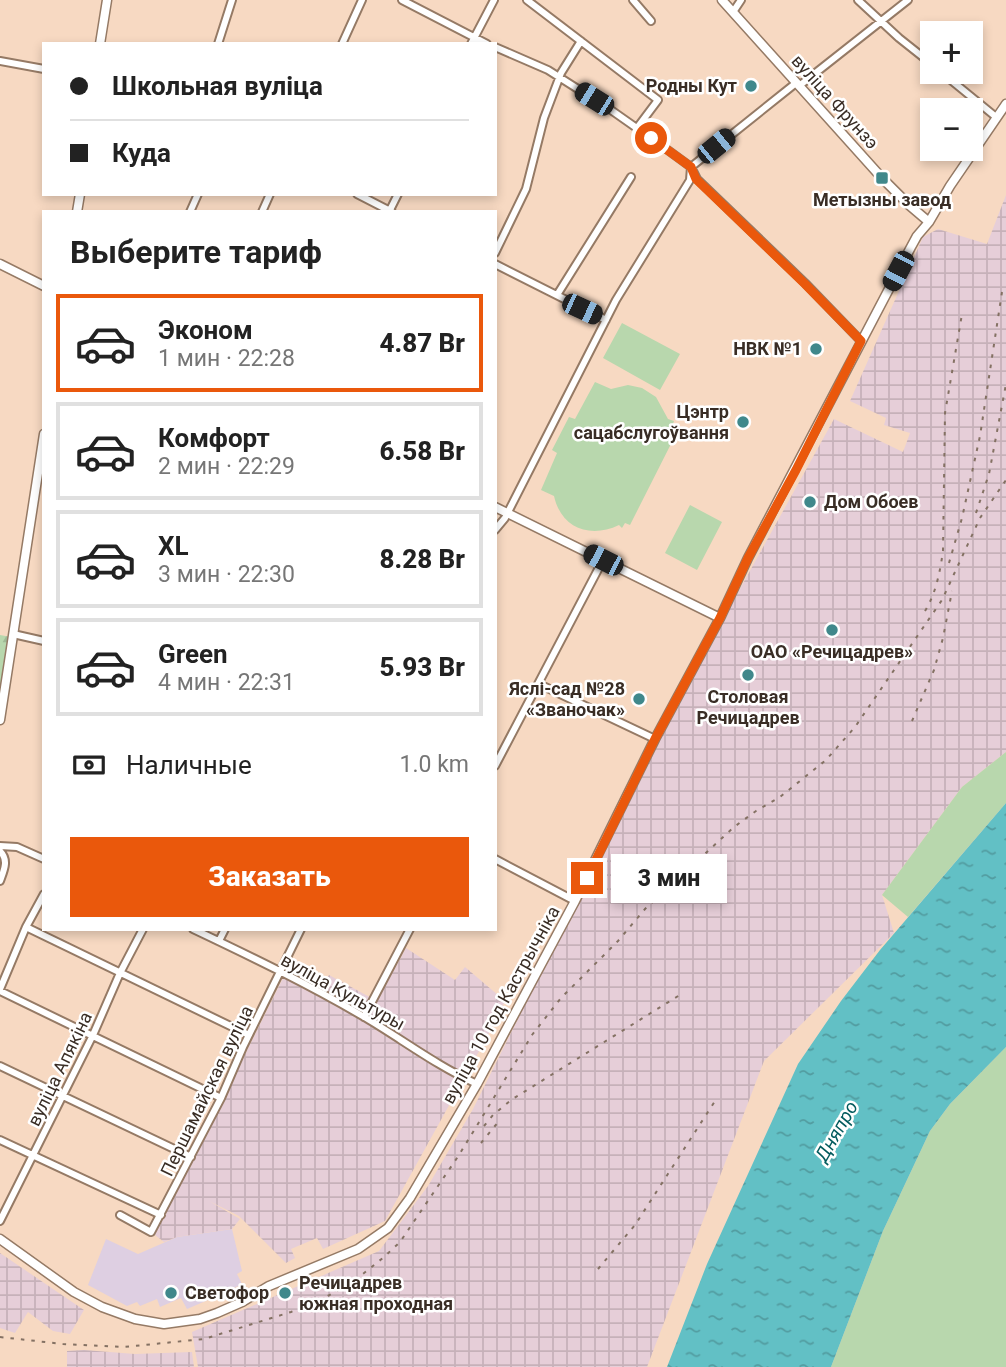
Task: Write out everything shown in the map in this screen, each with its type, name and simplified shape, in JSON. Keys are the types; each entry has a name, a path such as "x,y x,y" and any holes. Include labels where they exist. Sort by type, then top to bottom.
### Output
{"street":[{"path":"100,42 107,0"},
{"path":"220,42 232,0"},
{"path":"343,42 362,0"},
{"path":"402,0 473,41 494,0"},
{"path":"527,0 658,100 637,128"},
{"path":"633,0 651,21"},
{"name":"вуліца Фрунзэ","path":"722,0 797,85 909,205 929,222"},
{"path":"733,12 741,0"},
{"path":"858,0 920,54"},
{"path":"497,527 606,320 690,180 691,167 908,0"},
{"path":"497,249 526,189 544,118 559,78 581,41"},
{"path":"497,48 548,71 637,128 691,167 696,179 861,341"},
{"path":"0,61 42,69"},
{"path":"956,84 996,117"},
{"name":"вуліца 10 год Кастрычніка","path":"0,1239 74,1292 102,1307 135,1319 164,1324 200,1319 242,1302 269,1286 358,1249 379,1236 394,1221 477,1084 575,901 748,558 917,236 929,222 1006,104"},
{"path":"557,295 631,177"},
{"path":"361,196 388,210"},
{"path":"0,264 42,284"},
{"path":"497,265 606,320"},
{"path":"0,720 42,447"},
{"path":"497,508 720,618"},
{"path":"497,762 603,560"},
{"path":"13,634 42,641"},
{"path":"539,684 655,739"},
{"path":"0,846 17,846 42,858"},
{"path":"0,851 6,862 0,881"},
{"path":"497,860 575,901"},
{"path":"42,898 26,927 0,990 221,1098"},
{"path":"26,927 249,1035"},
{"name":"вуліца Апякіна","path":"0,1221 142,931"},
{"name":"вуліца Культуры","path":"198,931 365,1017 454,1074 477,1084"},
{"path":"219,941 224,931"},
{"name":"Першамайская вуліца","path":"160,1215 221,1098 300,931"},
{"path":"365,1017 409,931"},
{"path":"0,1066 191,1157"},
{"path":"0,1140 160,1215 152,1232 120,1215"}],"shaded area":[{"path":"1006,195 1006,752 962,787 882,895 894,933 764,1061 647,1367 198,1367 192,1332 379,1251 428,1186 473,1109 663,728 834,419 903,452 910,433 884,425 886,418 850,401 923,237 938,229 987,244"},
{"path":"406,948 455,980 465,967 505,1001 385,1221 323,1249 317,1238 291,1249 295,1258 286,1263 239,1216 209,1201 240,1219 232,1229 177,1237 164,1242 155,1235 283,978 317,994 329,975 377,1001"},
{"path":"232,1229 242,1271 237,1274 242,1284 219,1299 208,1300 187,1309 181,1298 160,1307 157,1299 140,1306 137,1302 127,1306 88,1285 106,1239 138,1254 177,1237"},
{"path":"0,1253 84,1310 70,1334 53,1331 28,1312 15,1333 0,1328"},
{"path":"67,1351 135,1354 192,1352 194,1367 67,1367"}],"green space":[{"path":"622,323 680,354 660,390 603,358"},
{"path":"595,382 611,389 628,385 642,388 656,397 668,419 674,421 670,432 675,436 630,525 625,523 622,528 619,525 598,531 578,528 570,523 563,516 554,496 541,490 557,453 552,450 569,417 575,419"},
{"path":"690,505 722,522 697,570 665,553"},
{"path":"0,635 11,637 0,712"},
{"path":"1006,752 1006,803 908,917 882,895 962,787"},
{"path":"1006,1047 1006,1367 831,1367 883,1231 930,1131 950,1104"}],"water":[{"name":"Дняпро","path":"1006,803 1006,1047 950,1104 930,1131 883,1231 831,1367 667,1367 707,1264 798,1064 880,950"}],"railway":[{"path":"949,563 980,436 1002,292"},
{"path":"925,611 937,582 943,551 945,413 962,314"},
{"path":"976,513 989,474 1006,384"},
{"path":"0,1337 124,1347 204,1339 291,1312 324,1298 353,1282 384,1257 400,1242 459,1155 532,1035 561,998 618,941 645,909 734,827 780,797 826,760 855,727 942,600 980,518 1006,480"},
{"path":"912,721 934,670 952,591"},
{"path":"484,1126 511,1100 683,993"},
{"path":"598,1269 635,1225 715,1101"},
{"path":"481,1143 499,1121"}],"place":[{"name":"Родны Кут","path":"751,86"},
{"name":"Метызны завод","path":"882,178"},
{"name":"НВК №1","path":"816,349"},
{"name":"Цэнтр сацабслугоўвання","path":"743,422"},
{"name":"Дом Обоев","path":"810,502"},
{"name":"ОАО «Речицадрев»","path":"832,630"},
{"name":"Столовая Речицадрев","path":"748,675"},
{"name":"Яслі-сад №28 «Званочак»","path":"639,699"},
{"name":"Светофор","path":"171,1293"},
{"name":"Речицадрев южная проходная","path":"285,1293"}],"route":[{"path":"587,878 655,739 720,618 748,558 861,341 753,232 696,179 691,167 651,138"}]}
